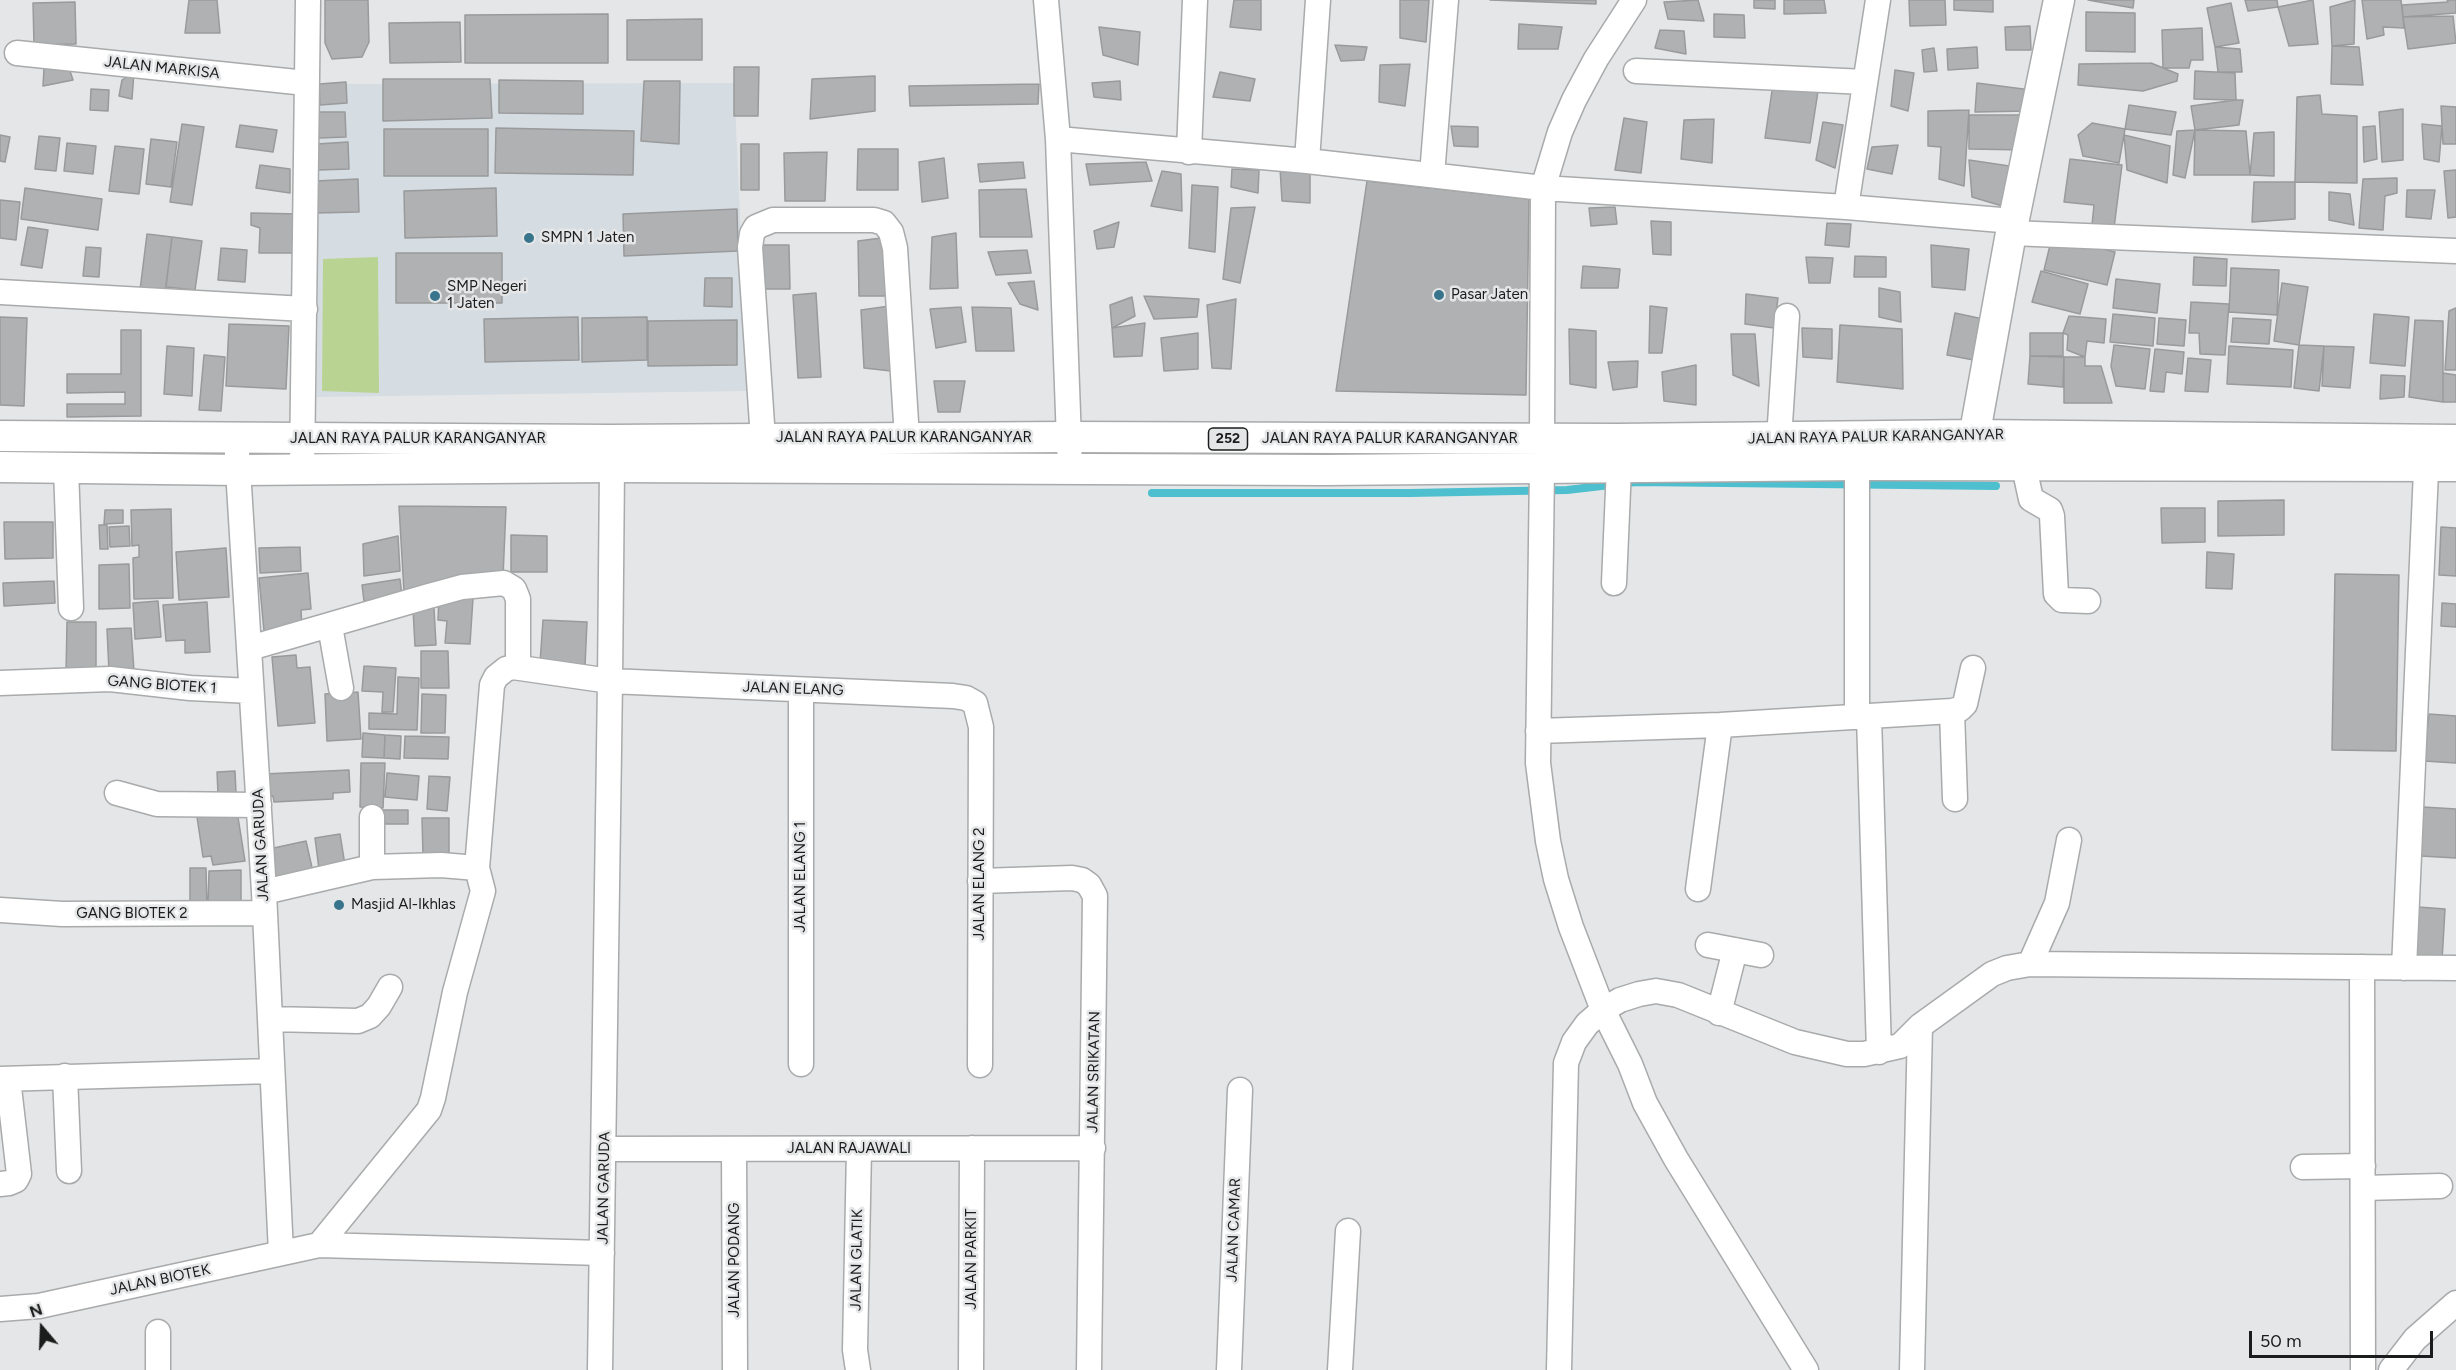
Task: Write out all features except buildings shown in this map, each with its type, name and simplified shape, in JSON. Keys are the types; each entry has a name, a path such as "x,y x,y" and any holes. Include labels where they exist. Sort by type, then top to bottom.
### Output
{"main road":[{"path":"1968,466 2012,227 2059,0"},
{"name":"JALAN RAYA PALUR KARANGANYAR","path":"1618,468 1779,439 1975,435 2436,467"},
{"name":"JALAN RAYA PALUR KARANGANYAR","path":"0,436 302,438 610,454 1070,468 1542,472 1618,468 1857,480 1968,466 2436,467"},
{"name":"JALAN RAYA PALUR KARANGANYAR","path":"0,468 302,469 610,454 763,439 1068,437 1542,472"}],"street":[{"path":"302,469 306,83 309,70 308,0"},
{"path":"1046,0 1058,139 1070,468"},
{"path":"1189,152 1195,0"},
{"path":"1307,161 1318,0"},
{"path":"1432,175 1446,0"},
{"path":"1634,0 1596,59 1574,100 1560,132 1543,189 1538,763 1548,841 1556,879 1575,938 1603,1010 1630,1064 1645,1103 1676,1159 1806,1370"},
{"path":"1846,207 1878,0"},
{"name":"JALAN MARKISA","path":"17,53 306,83"},
{"path":"1636,71 1865,82"},
{"path":"1058,139 1307,161 1543,189 1846,207 2012,227 2456,251"},
{"path":"763,439 750,247 752,234 756,227 763,222 773,220 874,220 888,227 895,248 907,438"},
{"path":"0,292 305,309"},
{"path":"1779,439 1787,316"},
{"name":"JALAN GARUDA","path":"236,437 259,805 281,1253"},
{"name":"JALAN GARUDA","path":"600,1370 605,1149 610,454"},
{"path":"2024,466 2031,499 2050,510 2052,516 2055,594 2062,600 2088,601"},
{"path":"2404,968 2436,467"},
{"path":"66,468 71,608"},
{"path":"1614,582 1618,468"},
{"path":"1857,480 1863,716 1879,1052"},
{"path":"250,648 462,587 504,583 514,589 518,599 518,667 506,669 496,677 492,685 477,868 483,891 455,992 438,1079 429,1110 319,1245"},
{"path":"330,626 341,688"},
{"name":"JALAN ELANG","path":"518,667 610,681 953,696 966,698 975,703"},
{"path":"1538,730 1720,725 1960,710 1965,704 1973,668"},
{"name":"GANG BIOTEK 1","path":"0,683 110,679 189,688 252,691"},
{"name":"JALAN ELANG 1","path":"801,690 801,1064"},
{"name":"JALAN ELANG 2","path":"975,703 981,727 980,1065"},
{"path":"1952,711 1955,799"},
{"path":"1698,890 1720,725"},
{"path":"117,793 158,804 259,805"},
{"path":"372,817 372,867"},
{"path":"2030,964 2057,903 2069,840"},
{"name":"GANG BIOTEK 2","path":"0,910 62,914 264,902 372,867 441,865 477,868"},
{"name":"JALAN SRIKATAN","path":"980,881 1072,878 1082,880 1093,891 1096,903 1089,1370"},
{"path":"1708,945 1761,955"},
{"path":"1719,1013 1735,950"},
{"path":"1559,1370 1566,1063 1574,1042 1587,1024 1603,1010 1620,1000 1656,991 1678,995 1795,1042 1847,1054 1879,1052 1900,1046 1920,1026 1992,974 2007,968 2030,964 2456,968"},
{"path":"2362,968 2363,1370"},
{"path":"270,1019 358,1022 370,1016 390,987"},
{"path":"1912,1370 1920,1026"},
{"path":"0,1184 16,1180 19,1174 4,1079 271,1071"},
{"path":"66,1076 69,1171"},
{"name":"JALAN CAMAR","path":"1229,1370 1240,1090"},
{"name":"JALAN PARKIT","path":"971,1370 972,1148"},
{"name":"JALAN RAJAWALI","path":"605,1149 1092,1148"},
{"name":"JALAN PODANG","path":"734,1149 735,1370"},
{"name":"JALAN GLATIK","path":"858,1370 855,1350 859,1149"},
{"path":"2303,1167 2440,1186"},
{"path":"1340,1370 1348,1231"},
{"name":"JALAN BIOTEK","path":"0,1309 39,1306 319,1245 602,1253"},
{"path":"2391,1370 2415,1339 2456,1303"},
{"path":"158,1332 158,1370"}],"shaded area":[{"name":"SMPN 1 Jaten","path":"734,83 748,391 317,397 319,84"}],"green space":[{"path":"378,257 379,393 322,391 323,259"}],"waterway":[{"path":"1152,493 1410,493 1567,490 1636,482 1996,486"}],"place":[{"name":"SMPN 1 Jaten","path":"529,238"},
{"name":"Pasar Jaten","path":"1439,295"},
{"name":"SMP Negeri 1 Jaten","path":"435,296"},
{"name":"Masjid Al-Ikhlas","path":"339,905"}]}
